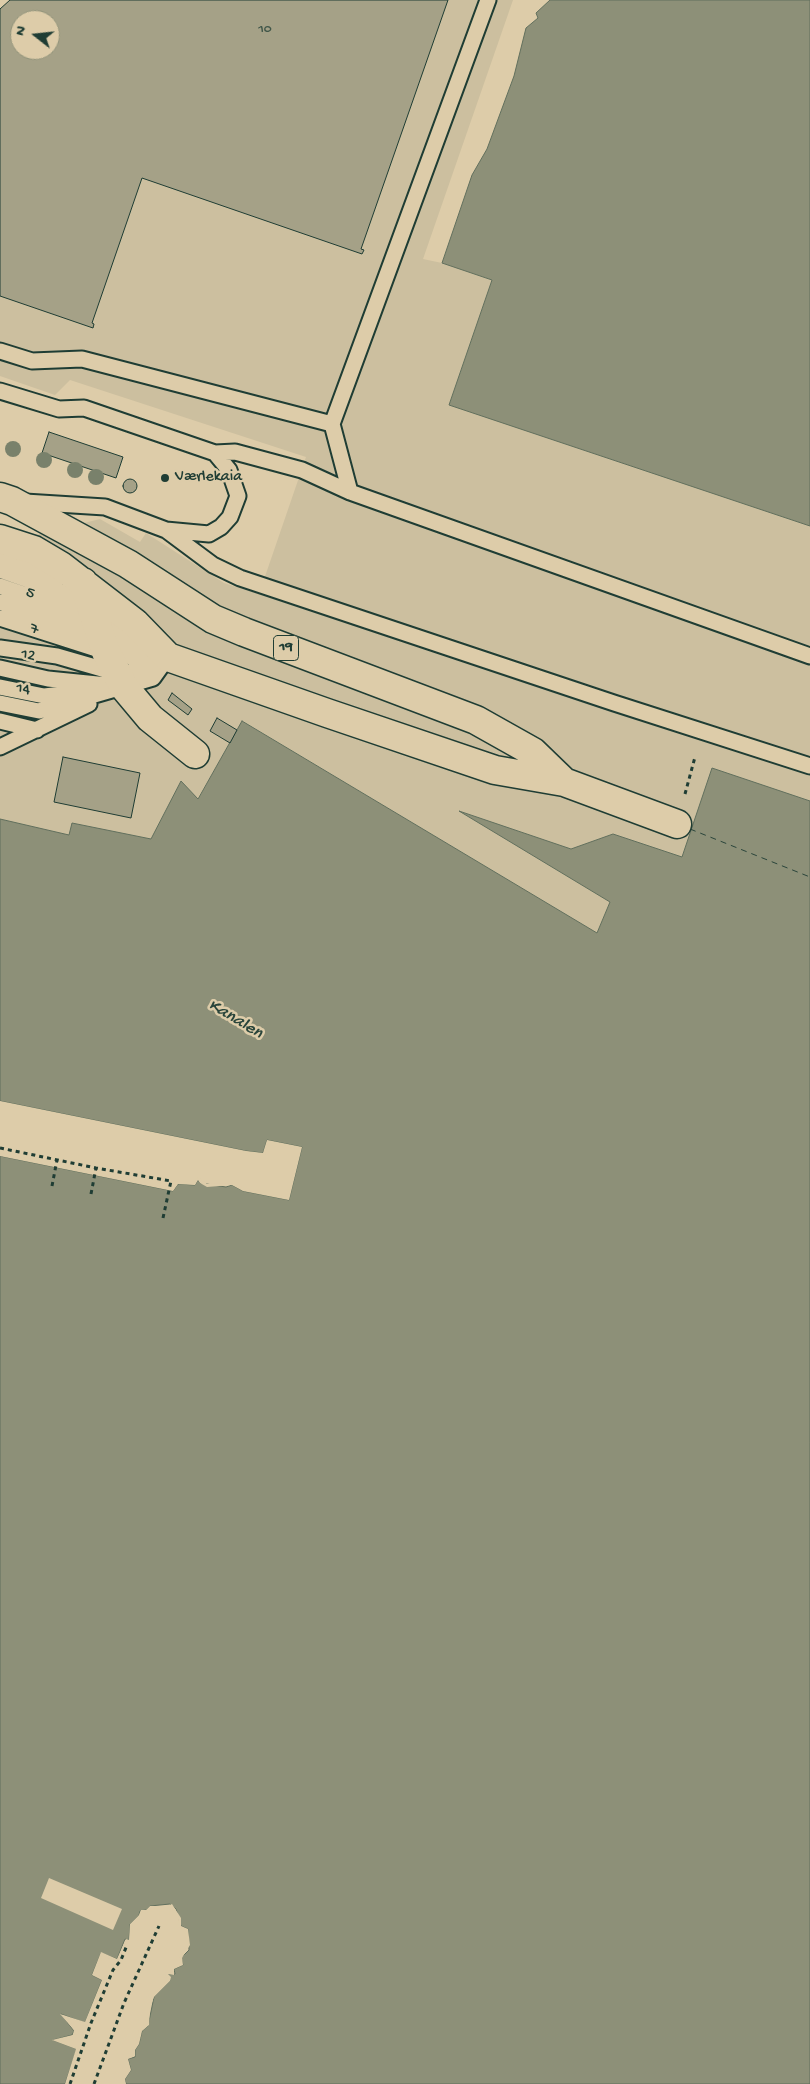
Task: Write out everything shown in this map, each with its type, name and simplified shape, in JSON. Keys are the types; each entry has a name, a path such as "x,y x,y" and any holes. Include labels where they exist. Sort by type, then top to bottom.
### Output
{"highway":[{"name":"19","path":"6,499 128,564 213,619 476,720 534,752 564,782"},
{"name":"19","path":"63,529 102,636"},
{"name":"19","path":"4,559 34,550 61,566 150,718 195,754"},
{"name":"19","path":"102,636 122,614 135,623 168,656 317,710 495,770 564,782 677,824"}],"lane":[{"path":"350,492 332,424 488,0"},
{"path":"0,351 32,361 82,359 332,424"},
{"path":"0,391 59,409 84,408 215,452 235,452 302,470 350,492 810,656"},
{"path":"6,499 105,507 166,530 209,534 221,527 230,517 238,496 229,470 215,452"},
{"path":"166,530 213,565 240,578 695,730 810,766"},
{"path":"0,586 37,599 146,660 168,656"},
{"name":"5","path":"0,602 102,636"},
{"path":"0,618 52,636 138,634 168,656"},
{"path":"0,648 56,656 102,636"},
{"path":"102,636 153,678 168,656"},
{"path":"0,686 44,696 102,636"},
{"path":"0,747 37,730 102,636"},
{"name":"12","path":"0,668 48,678 102,636"},
{"name":"14","path":"0,703 40,711 102,636"},
{"name":"7","path":"0,637 56,656"},
{"path":"0,721 37,730"},
{"path":"0,731 37,730"},
{"path":"0,740 37,730"}],"path":[{"path":"677,824 696,751"},
{"path":"0,1148 171,1181 163,1218"},
{"path":"52,1186 57,1160"},
{"path":"91,1194 96,1168"},
{"path":"94,2084 124,2003 159,1926"},
{"path":"70,2084 113,1970 121,1960 127,1946"}],"shaded area":[{"path":"10,0 513,0 423,259 442,263 492,280 449,405 810,526 810,801 712,769 682,858 613,834 571,849 462,812 610,902 597,933 243,721 197,799 181,782 151,839 73,824 69,835 0,819 0,534 16,540 100,519 140,542 146,533 224,583 259,594 306,457 70,380 55,395 0,376 0,9"}],"water":[{"path":"550,0 810,0 810,526 449,405 492,280 442,263 472,175 487,149 514,76 526,28 538,18 536,13"},
{"name":"Kanalen","path":"242,721 597,933 610,902 459,811 571,849 613,834 682,857 712,768 810,801 810,2084 126,2084 125,2079 131,2070 128,2059 135,2057 135,2050 139,2044 142,2031 148,2026 154,1997 170,1981 167,1974 175,1974 174,1969 183,1965 181,1958 189,1950 188,1929 181,1926 176,1909 170,1904 150,1906 146,1910 140,1911 139,1915 130,1924 129,1941 125,1939 117,1959 101,1953 92,1975 102,1980 85,2023 61,2014 74,2031 72,2035 53,2040 77,2049 65,2084 0,2084 0,1156 173,1191 178,1184 195,1185 198,1180 200,1183 226,1187 232,1185 243,1191 289,1200 302,1147 267,1140 263,1153 246,1151 0,1101 0,819 69,835 72,823 151,839 181,781 198,799"}],"pier":[{"path":"0,1101 246,1151 263,1153 267,1140 302,1147 289,1200 243,1191 232,1185 207,1187 198,1180 195,1185 178,1184 173,1191 0,1156 0,1153 172,1188 177,1182 194,1182 198,1177 207,1184 233,1183 244,1188 287,1197 299,1149 268,1142 265,1155 245,1153 0,1104"},
{"path":"49,1878 122,1909 113,1930 41,1898"},
{"path":"172,1904 181,1918 181,1926 188,1929 190,1945 182,1958 183,1965 174,1969 174,1975 168,1974 171,1977 170,1981 154,1997 150,2008 149,2025 142,2031 139,2044 135,2050 135,2056 128,2059 131,2070 125,2079 126,2084 123,2084 122,2079 128,2070 126,2058 133,2056 132,2050 139,2030 147,2024 148,2007 152,1996 167,1980 165,1972 172,1973 172,1967 181,1964 179,1958 188,1945 185,1930 179,1927 178,1919 174,1915 172,1907 168,1909 151,1908 147,1913 142,1912 141,1917 133,1925 132,1942 127,1942 118,1961 102,1956 95,1974 105,1980 87,2024 67,2019 76,2029 75,2036 61,2040 79,2049 67,2084 65,2084 76,2049 52,2040 73,2035 74,2030 60,2014 85,2022 102,1980 92,1975 101,1952 117,1959 126,1939 129,1940 130,1924 139,1915 141,1910 146,1910 150,1906 167,1906"}],"building":[{"path":"10,0 448,0 361,249 364,250 362,254 142,178 92,323 94,324 93,328 0,296 0,9"},
{"path":"49,432 123,457 116,478 42,453"},
{"path":"127,479 133,479 137,486 133,493 127,493 123,489 123,483"},
{"path":"172,693 192,709 188,715 168,700"},
{"path":"217,718 237,730 230,743 210,731"},
{"path":"63,757 140,773 131,818 54,802"}],"ferry route":[{"path":"690,829 810,877"}],"place":[{"name":"Værlekaia","path":"165,478"}]}
